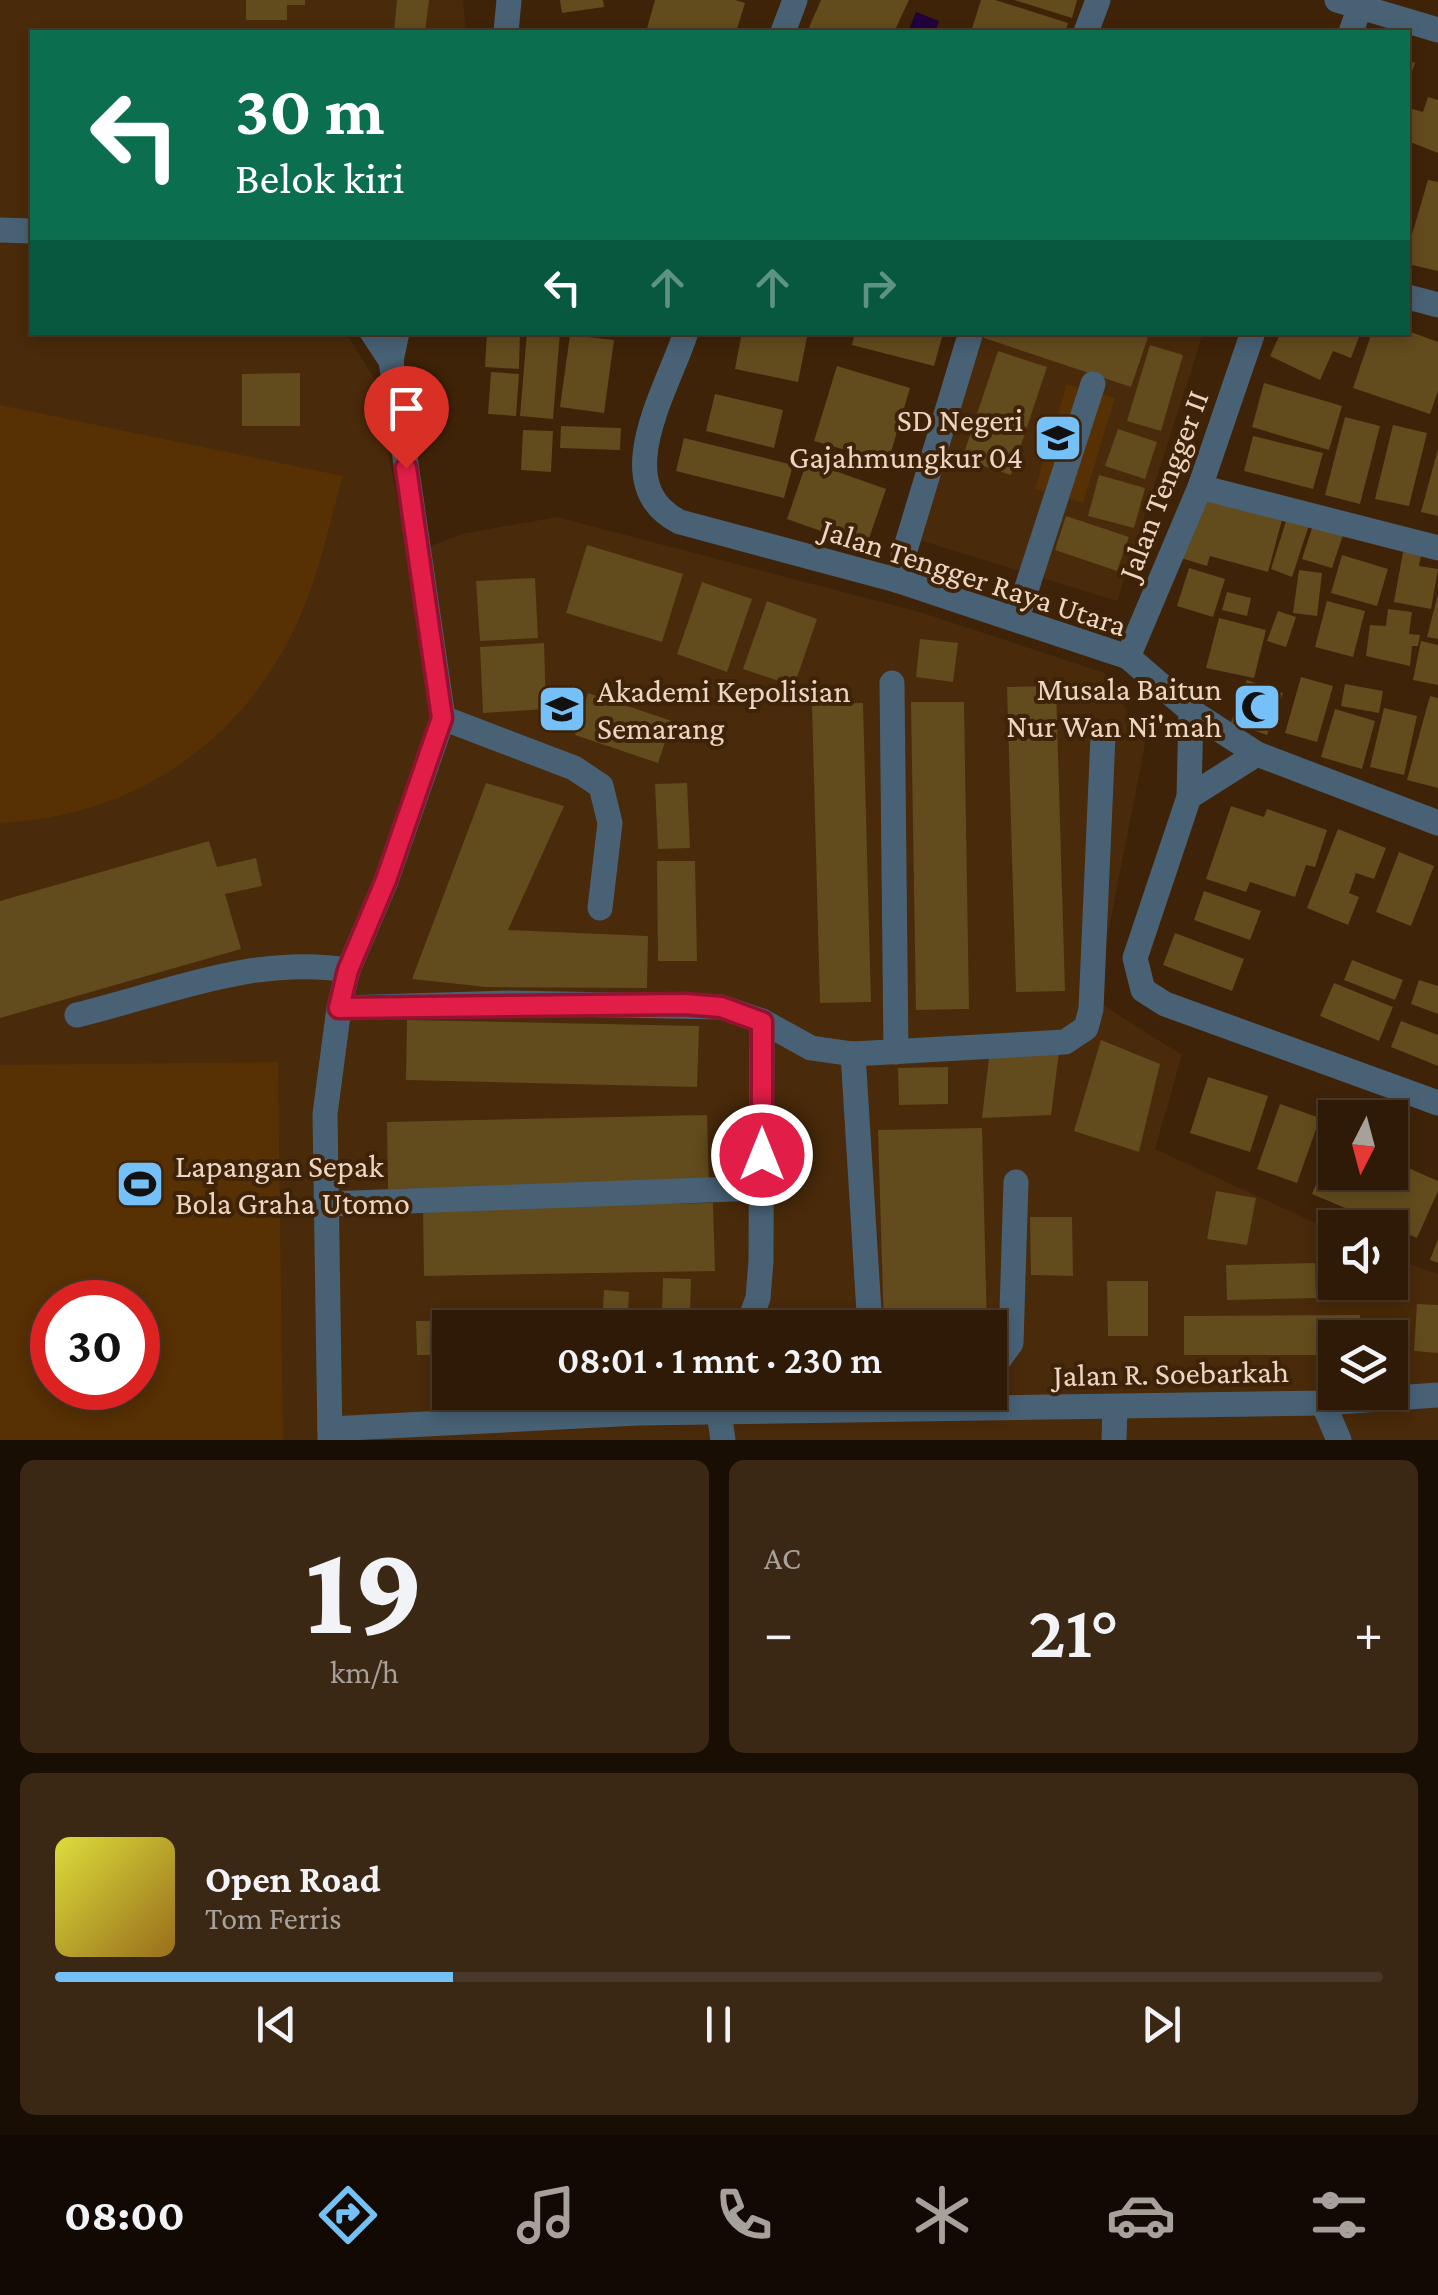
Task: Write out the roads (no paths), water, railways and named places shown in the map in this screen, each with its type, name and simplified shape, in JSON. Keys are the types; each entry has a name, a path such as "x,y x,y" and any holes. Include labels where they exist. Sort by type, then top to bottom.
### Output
{"street":[{"path":"506,30 509,0"},
{"path":"783,30 795,0"},
{"path":"1087,30 1098,0"},
{"path":"1349,14 1438,30"},
{"path":"0,230 30,231"},
{"path":"1410,298 1438,305"},
{"path":"374,335 391,361"},
{"path":"330,1435 325,1114 339,1008 348,970 386,880 442,718 391,361 396,335"},
{"name":"Jalan Tengger Raya Utara","path":"685,335 642,456 649,493 667,516 896,580 1128,657 1190,711 1257,754 1438,822"},
{"path":"896,580 970,335"},
{"name":"Jalan Tengger II","path":"1128,657 1200,486 1252,335"},
{"path":"1017,618 1092,384"},
{"path":"1200,486 1438,548"},
{"path":"892,683 896,1052"},
{"path":"1190,711 1189,798 1138,942 1136,973 1144,990 1216,1024 1438,1103"},
{"path":"442,718 574,768 601,786 610,823 600,908"},
{"path":"339,1008 684,1004 721,1007 762,1022 810,1048 852,1054 1053,1044 1074,1038 1086,1028 1091,1009 1104,736"},
{"path":"1189,798 1257,754"},
{"path":"77,1015 234,971 308,964 348,970"},
{"path":"754,1310 758,1298 762,1188 762,1022"},
{"path":"852,1054 869,1310"},
{"path":"1007,1348 1016,1182"},
{"path":"326,1204 762,1188"},
{"path":"1408,1397 1438,1395"},
{"name":"Jalan R. Soebarkah","path":"1007,1406 1318,1403"},
{"path":"1114,1440 1115,1407"},
{"name":"Jalan R. Soebarkah","path":"330,1435 612,1410"},
{"path":"719,1410 723,1440"},
{"name":"Jalan R. Soebarkah","path":"1326,1410 1339,1440"}],"place":[{"name":"SD Negeri Gajahmungkur 04","path":"1058,438"},
{"name":"Musala Baitun Nur Wan Ni'mah","path":"1257,707"},
{"name":"Akademi Kepolisian Semarang","path":"562,709"},
{"name":"Lapangan Sepak Bola Graha Utomo","path":"140,1184"}]}
